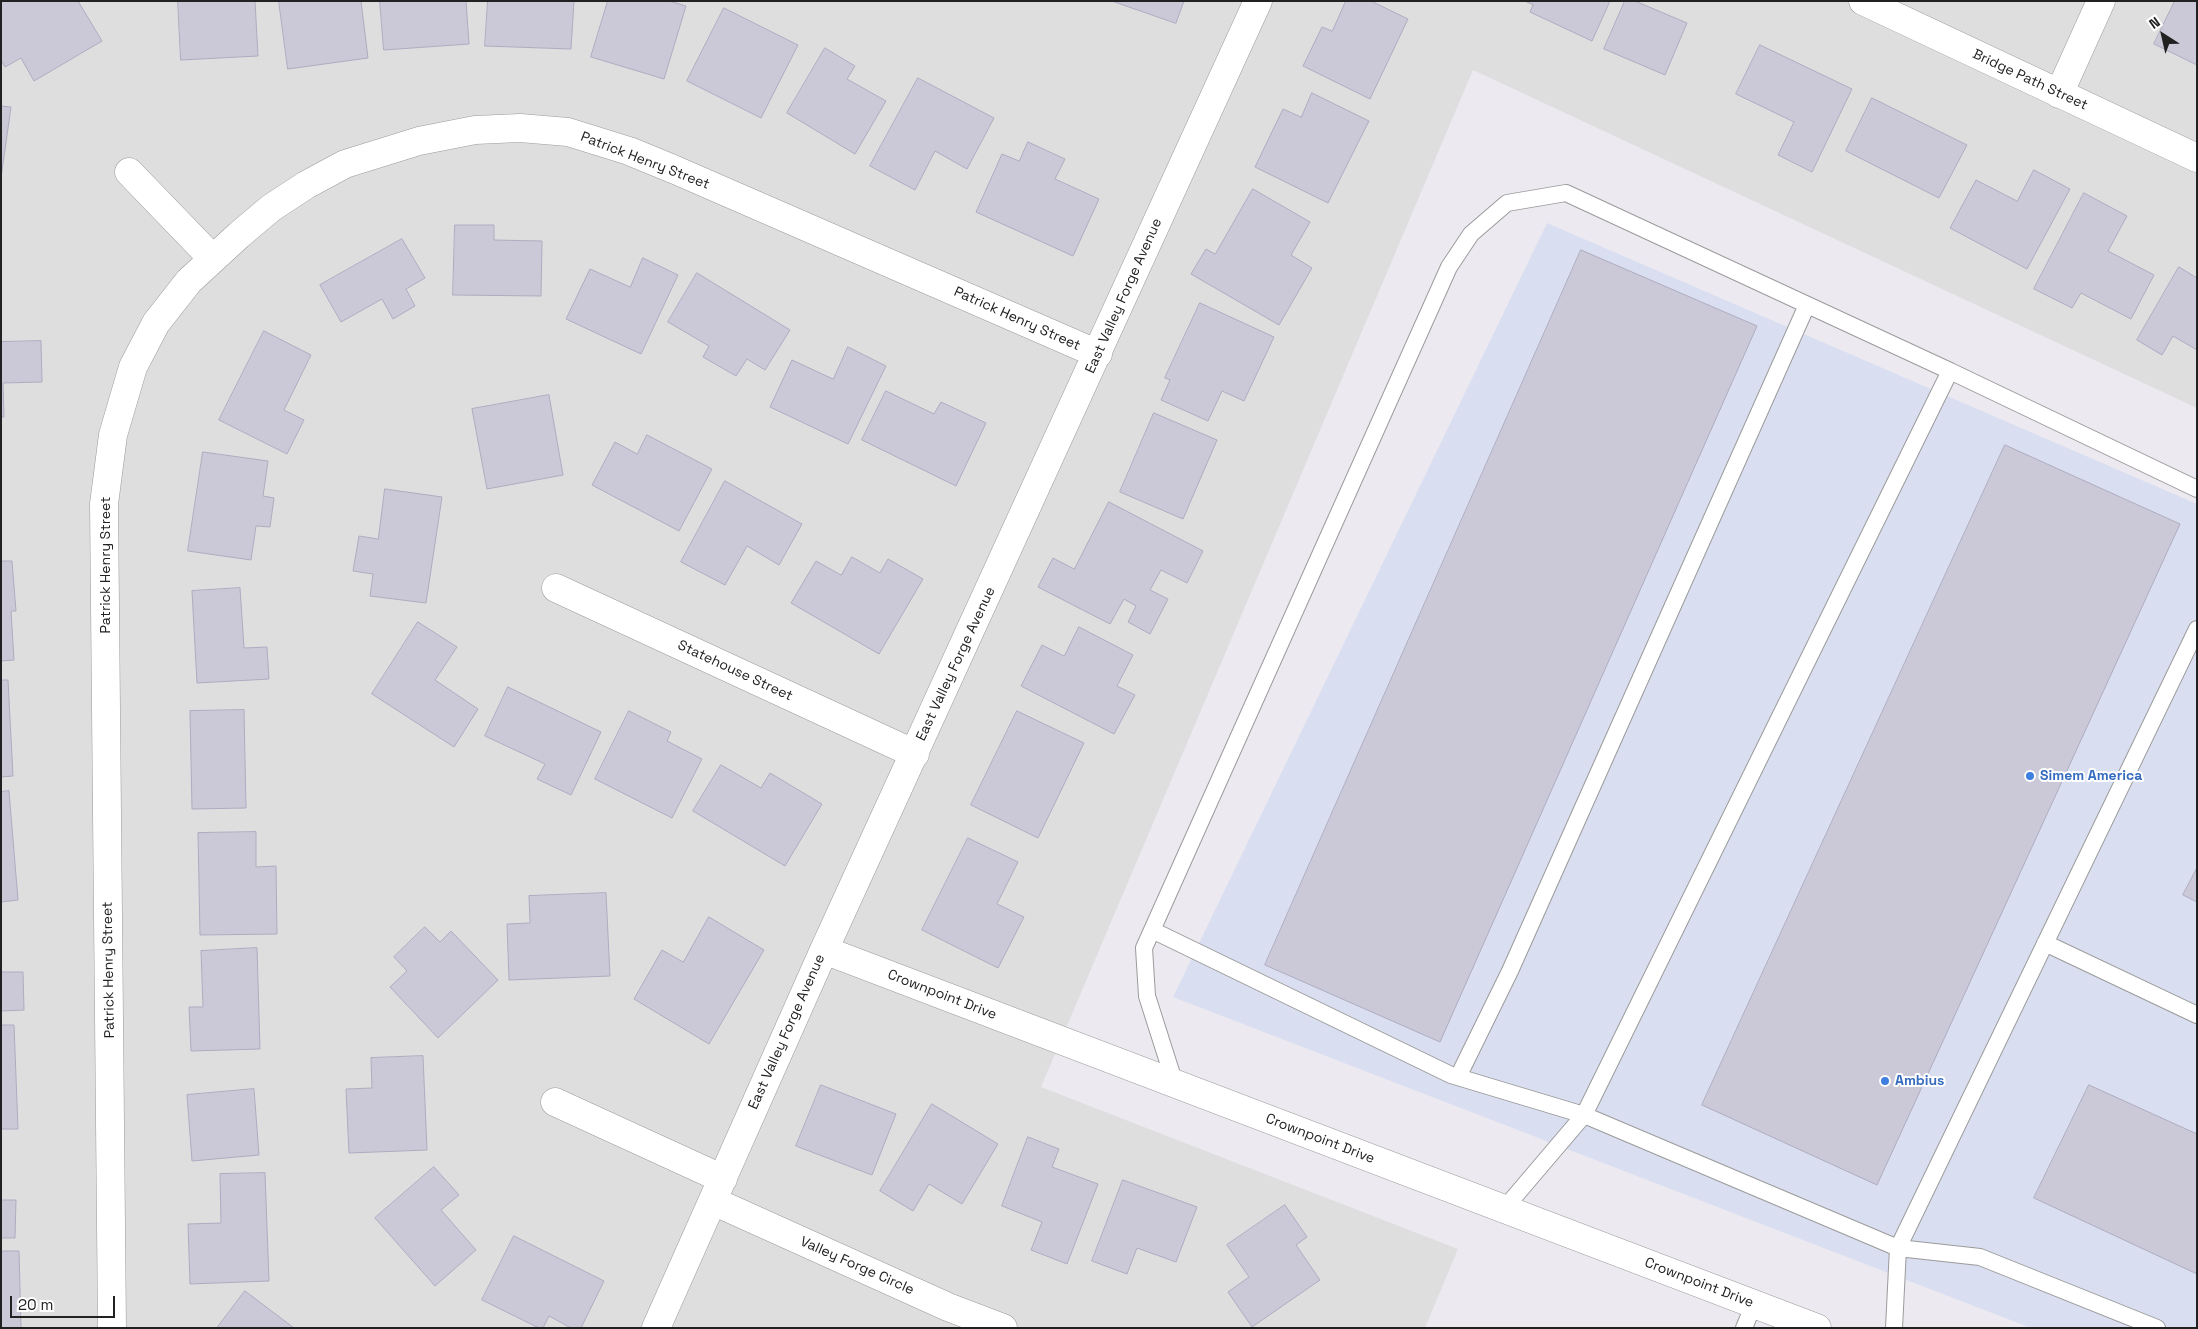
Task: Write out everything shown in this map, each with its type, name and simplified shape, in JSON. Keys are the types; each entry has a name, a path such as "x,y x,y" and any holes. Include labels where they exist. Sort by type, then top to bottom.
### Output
{"street":[{"name":"East Valley Forge Avenue","path":"656,1328 824,950 1258,1"},
{"name":"Bridge Path Street","path":"1863,1 2197,158"},
{"path":"2059,94 2101,1"},
{"name":"Patrick Henry Street","path":"112,1328 104,504 113,435 133,367 156,323 189,281 271,208 306,185 345,164 419,141 475,130 520,128 568,132 673,168 1098,354"},
{"path":"129,172 213,258"},
{"name":"Statehouse Street","path":"556,588 915,754"},
{"name":"Crownpoint Drive","path":"824,950 1504,1209 1749,1316 1817,1328"},
{"name":"Valley Forge Circle","path":"555,1102 718,1190 948,1307 1003,1328"}],"lane":[{"path":"1175,1084 1147,996 1144,948 1449,267 1471,234 1507,203 1566,193 1950,371 2197,489"},
{"path":"1458,1077 1510,971 1807,305"},
{"path":"1504,1209 1584,1115 1950,371"},
{"path":"1894,1328 1898,1248 2197,629"},
{"path":"1152,930 1458,1077 1584,1115 1898,1248 1980,1257 2157,1328"},
{"path":"2045,943 2197,1016"}],"shaded area":[{"path":"1,1 2197,1 2197,408 1473,70 1041,1087 1458,1249 1425,1328 1,1328"},
{"path":"1547,223 2197,504 2197,1328 2031,1328 1173,997"}],"building":[{"path":"1,1 78,1 102,41 34,81 21,58 5,67 1,60"},
{"path":"178,1 255,1 258,56 181,60"},
{"path":"279,1 361,1 368,58 288,69"},
{"path":"380,1 466,1 469,44 384,50"},
{"path":"488,1 574,1 571,49 485,46"},
{"path":"608,1 669,1 686,6 664,79 591,57"},
{"path":"1112,1 1184,1 1176,23"},
{"path":"1346,1 1371,1 1408,19 1370,99 1303,66 1322,27 1332,31"},
{"path":"1525,1 1610,1 1592,41 1530,12 1533,5"},
{"path":"1625,1 1635,1 1687,23 1665,75 1604,49"},
{"path":"2175,1 2197,1 2197,65 2154,44"},
{"path":"724,8 798,45 761,118 687,81"},
{"path":"1760,45 1852,89 1812,172 1778,155 1794,122 1736,94"},
{"path":"825,48 855,66 847,79 886,101 855,154 787,113"},
{"path":"918,78 994,118 967,169 935,151 915,190 870,166"},
{"path":"1312,93 1369,121 1328,203 1255,167 1283,109 1301,117"},
{"path":"1872,98 1967,145 1939,198 1846,151"},
{"path":"1,106 11,107 1,178"},
{"path":"1028,142 1065,159 1055,179 1099,199 1073,256 976,212 1002,154 1019,161"},
{"path":"2034,170 2070,189 2027,269 1950,228 1976,180 2017,201"},
{"path":"1253,189 1310,222 1291,255 1312,268 1279,325 1191,274 1206,249 1215,254"},
{"path":"2084,193 2127,216 2108,251 2154,275 2131,319 2081,293 2072,308 2034,289"},
{"path":"455,225 494,225 494,240 542,241 541,296 453,295"},
{"path":"402,239 425,278 406,289 415,306 393,319 382,299 341,322 320,285"},
{"path":"1581,250 1757,326 1440,1042 1265,965"},
{"path":"643,258 678,275 641,354 566,319 590,269 630,287"},
{"path":"2179,267 2197,278 2197,350 2173,336 2162,355 2137,340"},
{"path":"697,273 790,330 765,370 747,359 736,376 703,357 709,346 668,322"},
{"path":"1200,303 1274,337 1244,401 1222,391 1208,421 1161,400 1170,380 1165,378"},
{"path":"264,331 311,355 284,410 304,420 287,454 219,420"},
{"path":"41,341 42,382 3,383 4,417 1,417 1,342"},
{"path":"848,347 886,366 848,444 770,407 792,360 833,379"},
{"path":"886,391 934,414 941,402 986,423 956,486 862,440"},
{"path":"549,395 563,475 487,489 472,409"},
{"path":"1154,413 1217,440 1183,519 1120,492"},
{"path":"647,435 712,469 679,531 592,485 615,442 637,454"},
{"path":"2005,445 2180,524 1877,1185 1702,1105"},
{"path":"203,452 268,461 263,496 274,498 270,527 256,526 251,560 188,551"},
{"path":"725,481 802,524 779,565 747,546 725,585 681,562"},
{"path":"385,489 442,497 426,603 370,596 373,574 353,571 359,536 378,539"},
{"path":"1109,502 1203,551 1187,583 1161,570 1150,590 1168,599 1150,634 1128,622 1136,606 1124,599 1110,624 1038,587 1053,558 1074,569"},
{"path":"852,557 880,573 888,559 923,579 879,654 791,603 816,561 841,575"},
{"path":"1,561 12,561 16,611 11,611 14,660 1,661"},
{"path":"240,588 244,648 267,647 269,679 197,683 192,591"},
{"path":"418,622 457,647 435,680 478,709 454,747 372,694"},
{"path":"1079,627 1133,655 1117,686 1135,695 1114,734 1021,686 1042,645 1064,656"},
{"path":"1,680 8,680 13,776 1,777"},
{"path":"508,687 601,732 571,795 537,779 545,764 485,736"},
{"path":"244,710 246,808 192,809 190,711"},
{"path":"629,711 671,732 667,741 702,759 672,818 595,779"},
{"path":"1017,711 1084,743 1038,838 971,805"},
{"path":"721,765 761,788 770,773 822,804 785,866 693,811"},
{"path":"9,791 18,900 1,902 1,792"},
{"path":"256,832 256,867 276,866 277,934 200,935 198,833"},
{"path":"968,838 1018,862 997,904 1024,917 998,968 922,930"},
{"path":"2197,868 2197,902 2183,895"},
{"path":"606,893 610,976 509,980 507,924 530,923 529,896"},
{"path":"709,917 764,950 709,1044 634,999 662,950 683,962"},
{"path":"425,927 440,942 451,931 498,980 438,1038 390,987 407,971 394,957"},
{"path":"257,948 260,1049 191,1051 189,1007 203,1007 201,951"},
{"path":"1,972 23,972 24,1010 1,1011"},
{"path":"1,1025 14,1025 18,1129 1,1129"},
{"path":"423,1056 427,1150 349,1153 346,1089 372,1088 371,1058"},
{"path":"821,1085 896,1114 872,1175 796,1146"},
{"path":"2089,1085 2197,1134 2197,1274 2034,1198"},
{"path":"254,1089 259,1155 192,1161 187,1095"},
{"path":"932,1104 998,1144 962,1204 929,1184 913,1211 880,1191"},
{"path":"1028,1137 1059,1149 1052,1167 1098,1184 1067,1264 1031,1250 1042,1222 1002,1206"},
{"path":"434,1167 459,1195 441,1210 476,1250 435,1286 375,1218"},
{"path":"265,1173 269,1281 190,1284 188,1224 221,1223 220,1174"},
{"path":"1123,1180 1197,1207 1176,1262 1137,1248 1127,1274 1092,1261"},
{"path":"1,1200 16,1200 15,1238 1,1238"},
{"path":"1285,1205 1307,1237 1296,1245 1320,1280 1252,1327 1228,1292 1249,1277 1227,1245"},
{"path":"514,1236 604,1281 581,1328 571,1328 549,1316 543,1328 539,1328 482,1300"},
{"path":"1,1251 19,1251 21,1328 1,1328"},
{"path":"245,1291 294,1328 217,1328"}],"place":[{"name":"Simem America","path":"2030,776"},
{"name":"Ambius","path":"1885,1081"}]}
